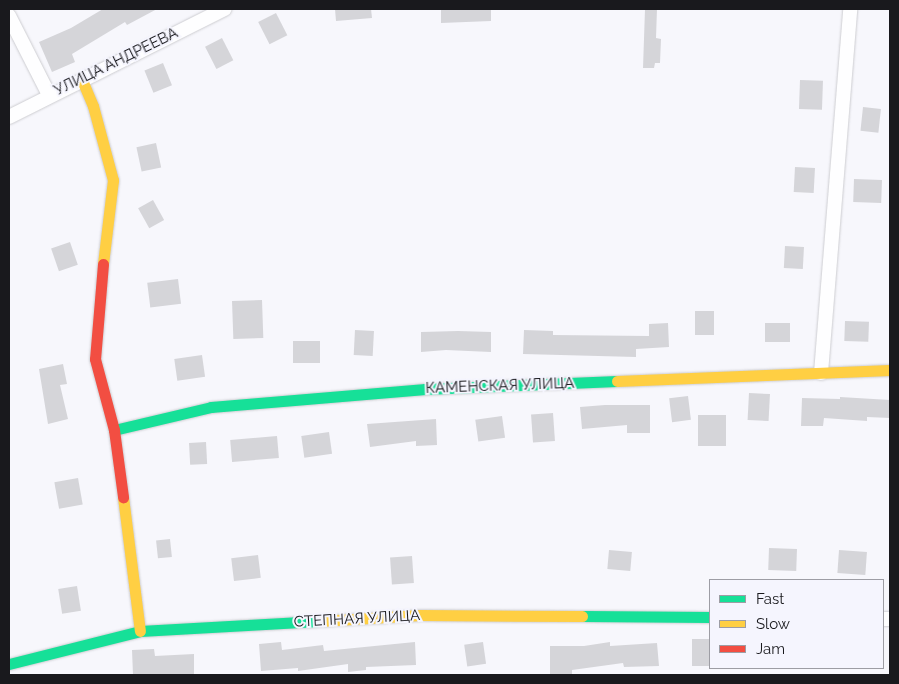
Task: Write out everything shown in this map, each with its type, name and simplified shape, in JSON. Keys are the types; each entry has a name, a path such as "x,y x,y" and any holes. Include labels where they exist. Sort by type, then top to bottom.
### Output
{"street":[{"name":"УЛИЦА АНДРЕЕВА","path":"9,117 49,95 225,9"},
{"path":"820,374 850,9"},
{"path":"9,16 49,95"},
{"path":"82,80 93,106 113,180 105,234 95,359 114,430 140,631"},
{"name":"КАМЕНСКАЯ УЛИЦА","path":"114,430 211,407 425,389 890,370"},
{"name":"СТЕПНАЯ УЛИЦА","path":"9,664 140,631 421,615 709,617"}],"building":[{"path":"103,9 157,9 127,25 125,22 72,54 75,62 52,72 39,42 71,28"},
{"path":"335,9 371,9 372,18 336,21"},
{"path":"441,9 491,9 491,21 441,23"},
{"path":"645,9 657,9 656,38 661,39 660,63 655,63 654,68 643,68"},
{"path":"276,13 287,35 270,44 258,22"},
{"path":"222,38 233,60 216,69 205,47"},
{"path":"163,63 172,85 153,93 144,70"},
{"path":"800,80 823,81 822,110 799,109"},
{"path":"863,107 881,109 878,133 860,131"},
{"path":"156,143 161,167 142,172 136,147"},
{"path":"795,167 815,168 814,193 794,192"},
{"path":"854,179 882,180 881,203 853,202"},
{"path":"153,200 164,220 149,228 138,208"},
{"path":"70,242 78,265 59,271 51,249"},
{"path":"785,246 804,247 803,269 784,268"},
{"path":"178,279 181,304 150,308 147,283"},
{"path":"262,300 263,338 233,339 232,301"},
{"path":"695,311 714,311 714,335 695,335"},
{"path":"845,321 869,322 868,342 844,341"},
{"path":"668,323 669,347 636,349 636,357 523,354 524,330 553,331 553,335 649,336 649,324"},
{"path":"765,323 790,323 790,342 765,342"},
{"path":"355,330 374,331 373,356 354,355"},
{"path":"421,332 491,332 491,352 446,350 421,352"},
{"path":"293,341 320,341 320,363 293,363"},
{"path":"202,355 205,377 177,381 174,359"},
{"path":"63,364 67,384 60,385 68,419 48,424 39,369"},
{"path":"749,393 770,394 769,421 748,420"},
{"path":"688,396 691,420 672,422 669,398"},
{"path":"840,397 890,400 890,418 867,417 867,421 824,418 823,426 801,426 802,398 840,399"},
{"path":"650,405 650,433 627,433 627,425 582,429 580,407"},
{"path":"553,413 555,441 533,442 531,415"},
{"path":"698,415 726,415 726,446 698,446"},
{"path":"502,416 505,438 478,442 475,420"},
{"path":"436,419 437,445 416,446 416,441 370,447 367,424"},
{"path":"329,432 332,454 304,458 301,436"},
{"path":"277,436 279,458 232,462 230,440"},
{"path":"206,442 207,464 190,465 189,443"},
{"path":"78,478 83,505 59,509 54,482"},
{"path":"170,539 172,557 158,558 156,540"},
{"path":"769,548 797,549 796,571 768,570"},
{"path":"609,550 632,552 630,571 607,569"},
{"path":"839,550 867,552 865,575 837,573"},
{"path":"258,555 261,578 234,581 231,558"},
{"path":"412,556 414,583 392,584 390,558"},
{"path":"77,586 81,611 62,614 58,589"},
{"path":"692,639 709,639 709,666 692,666"},
{"path":"281,642 282,650 323,645 324,651 415,642 416,665 366,667 366,670 348,672 348,664 298,671 298,668 261,671 259,644"},
{"path":"483,642 486,664 467,666 464,645"},
{"path":"610,642 610,646 657,643 659,666 624,667 623,663 572,670 572,674 550,674 550,646 584,646"},
{"path":"154,649 155,656 194,654 194,675 133,675 132,650"}],"traffic: fast":[{"path":"114,430 211,407 425,389 617,381"},
{"path":"582,616 709,617"},
{"path":"9,664 140,631 319,621"}],"traffic: slow":[{"path":"82,80 93,106 113,180 103,264"},
{"path":"617,381 890,370"},
{"path":"123,497 140,631"},
{"path":"319,621 421,615 582,616"}],"traffic: jam":[{"path":"103,264 95,359 114,430 123,497"}]}
